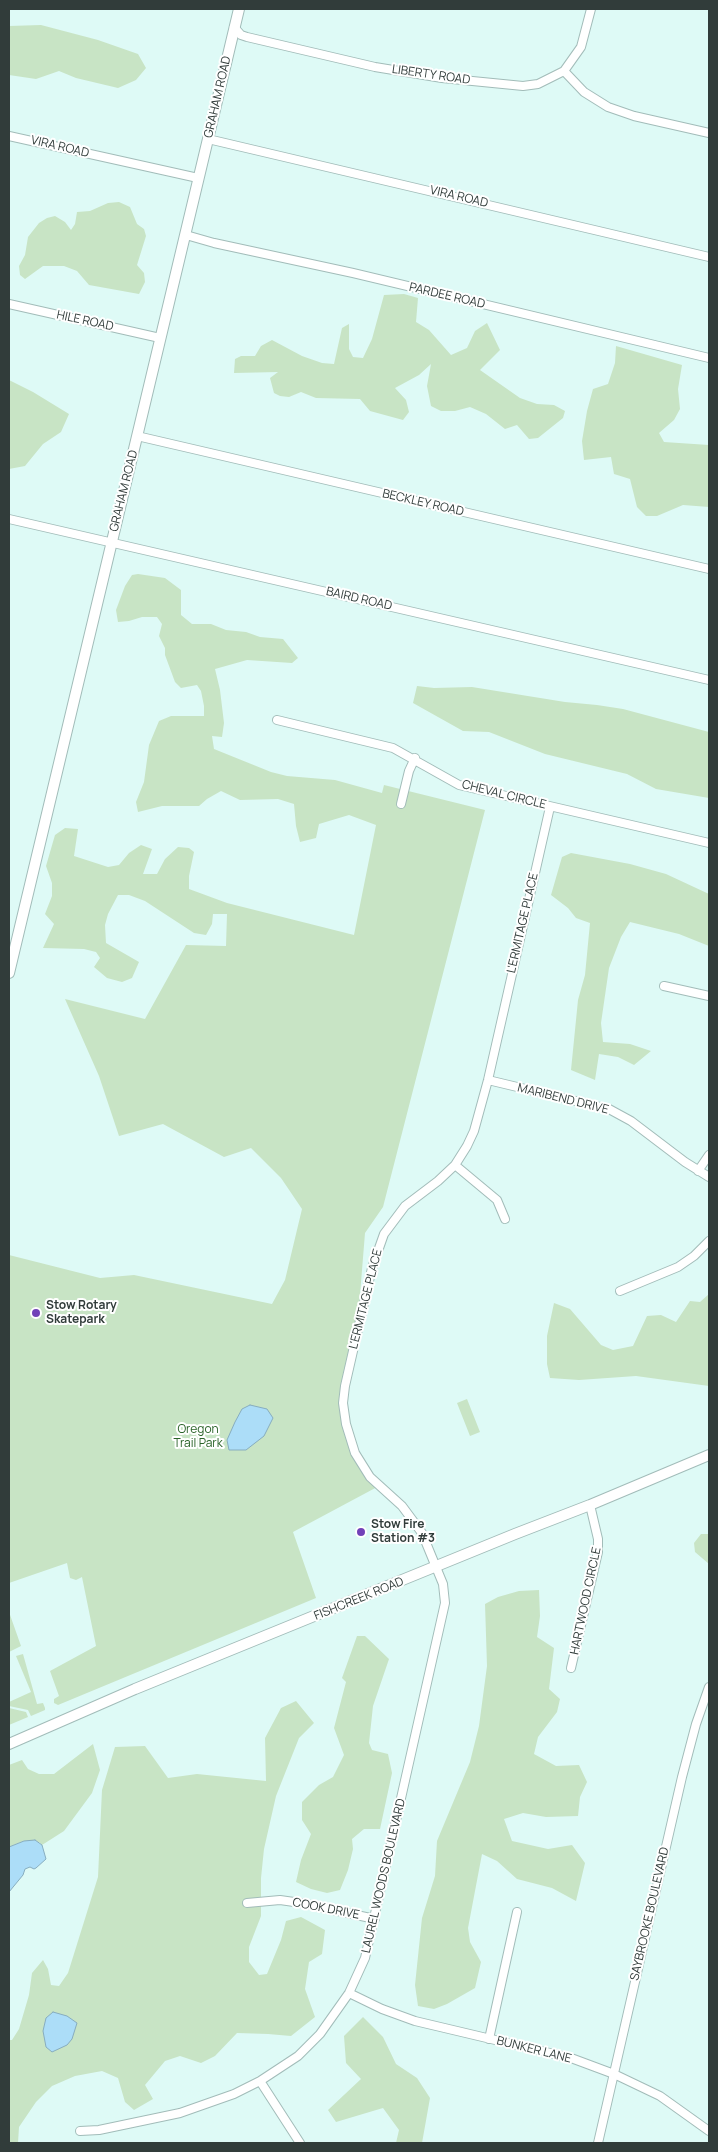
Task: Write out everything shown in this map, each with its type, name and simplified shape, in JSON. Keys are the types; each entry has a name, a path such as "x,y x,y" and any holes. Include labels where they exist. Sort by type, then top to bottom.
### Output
{"main road":[{"name":"GRAHAM ROAD","path":"9,973 239,9"},
{"name":"FISHCREEK ROAD","path":"9,1744 135,1689 709,1455"}],"street":[{"name":"LIBERTY ROAD","path":"234,26 241,35 264,42 375,67 442,78 523,86 538,84 564,71 581,48 591,9"},
{"path":"564,71 584,92 608,107 634,116 709,133"},
{"name":"VIRA ROAD","path":"9,136 198,178"},
{"name":"VIRA ROAD","path":"208,138 709,257"},
{"name":"PARDEE ROAD","path":"186,235 709,358"},
{"name":"HILE ROAD","path":"9,304 160,338"},
{"name":"BECKLEY ROAD","path":"137,436 709,569"},
{"name":"BAIRD ROAD","path":"9,519 709,680"},
{"name":"CHEVAL CIRCLE","path":"277,720 393,748 415,758 459,785 709,843"},
{"path":"401,804 409,771 415,758"},
{"name":"L'ERMITAGE PLACE","path":"436,1566 422,1533 410,1516 402,1506 375,1482 355,1453 343,1403 347,1372 372,1268 384,1234 405,1206 438,1181 455,1165 474,1132 488,1080 550,807"},
{"path":"664,986 709,996"},
{"name":"MARIBEND DRIVE","path":"488,1080 609,1109 648,1132 698,1171 709,1177"},
{"path":"698,1171 709,1155"},
{"path":"455,1165 497,1200 505,1219"},
{"path":"620,1291 678,1267 694,1256 709,1241"},
{"name":"HARTWOOD CIRCLE","path":"572,1668 598,1552 598,1539 590,1505"},
{"name":"LAUREL WOODS BOULEVARD","path":"80,2131 99,2130 180,2113 234,2094 260,2081 298,2056 325,2028 350,1993 365,1958 375,1919 442,1618 445,1602 444,1589 436,1566"},
{"name":"SAYBROOKE BOULEVARD","path":"598,2143 686,1759 709,1687"},
{"name":"COOK DRIVE","path":"246,1903 280,1900 375,1919"},
{"path":"489,2039 517,1912"},
{"name":"BUNKER LANE","path":"350,1993 382,2009 415,2022 571,2058 614,2074 665,2099 709,2130"},
{"path":"260,2081 300,2143"}],"green space":[{"path":"41,25 98,40 138,54 146,68 136,80 118,88 76,78 59,71 36,79 9,75 9,26"},
{"path":"119,202 130,207 137,224 144,229 146,236 137,265 144,273 145,282 139,294 89,285 77,271 64,266 43,266 25,279 20,275 19,266 25,255 28,237 39,223 55,216 65,222 71,230 75,224 77,212 90,211 108,203"},
{"path":"404,294 418,298 416,322 429,330 451,355 467,348 475,331 487,323 500,350 480,370 520,398 537,404 554,405 565,411 563,418 538,438 529,439 517,425 505,429 486,414 470,407 455,411 441,411 431,406 427,386 431,364 419,375 395,388 406,400 409,412 403,420 370,411 360,399 316,398 301,392 289,397 280,396 274,393 270,378 278,372 234,373 235,359 241,356 255,356 261,346 272,340 302,356 322,363 334,364 342,328 349,324 349,349 353,357 363,358 372,339 384,295"},
{"path":"616,346 682,365 678,389 680,409 674,420 659,433 664,442 709,445 709,507 683,505 657,516 646,516 637,507 630,479 614,474 611,457 584,460 582,441 593,389 608,384 615,363"},
{"path":"9,380 69,414 61,432 43,444 25,466 9,469"},
{"name":"Oregon Trail Park","path":"138,574 165,578 181,590 181,615 192,624 211,624 226,630 246,632 260,637 283,639 298,658 292,663 247,660 215,669 224,723 222,737 212,736 214,749 271,772 287,776 335,780 382,793 384,785 485,810 383,1207 365,1233 357,1332 345,1386 350,1438 379,1486 293,1532 316,1598 58,1705 54,1703 54,1699 59,1696 50,1671 96,1646 82,1577 76,1580 70,1578 67,1563 9,1583 9,1255 100,1278 134,1275 272,1304 285,1280 302,1209 281,1178 251,1148 224,1157 163,1124 119,1136 99,1076 65,999 145,1019 186,945 226,946 227,914 213,914 212,924 206,935 194,933 145,901 129,895 118,895 108,914 105,925 106,943 139,962 132,978 122,982 107,978 94,967 100,958 96,952 84,949 43,948 54,924 45,914 52,896 52,883 46,866 55,835 65,828 78,829 74,856 108,867 119,865 129,853 141,845 152,849 143,874 157,874 165,859 178,847 189,848 194,852 189,876 189,889 227,903 354,935 376,825 349,815 319,824 316,838 300,842 294,804 278,799 240,800 221,791 199,806 162,806 138,812 136,802 144,782 149,745 159,721 171,716 204,716 204,706 201,691 197,685 181,688 175,682 165,655 165,648 159,636 162,624 157,617 142,617 118,622 116,610 125,586 132,575"},
{"path":"417,686 434,688 472,687 623,709 709,732 709,798 656,789 627,774 545,754 489,732 463,731 413,703"},
{"path":"571,853 630,864 666,874 709,894 709,946 679,934 630,922 621,937 609,968 601,1023 603,1042 630,1044 651,1051 634,1065 618,1057 599,1054 595,1080 571,1070 578,1000 585,975 590,923 576,918 568,908 551,895 562,857"},
{"path":"709,1294 709,1386 636,1376 579,1380 550,1378 547,1364 547,1336 554,1303 570,1309 601,1345 613,1350 633,1346 647,1316 661,1315 676,1322 690,1301 700,1302"},
{"path":"467,1399 480,1432 470,1436 457,1403"},
{"path":"701,1534 709,1534 709,1564 695,1552 694,1543"},
{"path":"539,1590 540,1616 537,1637 554,1648 549,1689 560,1699 557,1712 538,1737 534,1754 556,1766 579,1765 587,1782 580,1797 578,1816 546,1817 523,1813 504,1819 512,1841 548,1849 572,1845 585,1863 576,1901 552,1888 517,1879 497,1861 482,1854 468,1928 470,1942 481,1962 475,1988 434,2009 418,2006 415,1985 422,1918 435,1876 437,1841 470,1762 479,1726 487,1666 485,1604 498,1597 519,1591"},
{"path":"9,1612 21,1646 9,1652"},
{"path":"357,1636 365,1636 389,1659 373,1706 369,1743 372,1750 388,1754 392,1773 380,1829 364,1829 352,1839 353,1849 348,1870 340,1890 327,1893 311,1889 296,1882 301,1860 311,1834 302,1820 302,1802 319,1785 333,1777 344,1755 334,1728 346,1682 342,1678"},
{"path":"23,1654 37,1704 43,1703 45,1708 45,1710 31,1716 28,1710 9,1706 9,1702 31,1692 16,1656"},
{"path":"296,1701 314,1723 299,1738 276,1796 264,1849 261,1878 261,1916 249,1947 249,1962 259,1975 267,1974 281,1940 286,1921 301,1917 325,1930 322,1954 309,1962 305,1989 315,2017 291,2036 237,2033 215,2056 201,2063 180,2056 165,2061 145,2085 153,2099 134,2110 125,2102 118,2078 102,2071 75,2076 52,2086 36,2102 19,2127 18,2143 9,2143 9,2040 12,2040 19,2029 29,1995 32,1973 43,1960 48,1969 51,1985 59,1986 68,1973 98,1877 102,1790 115,1747 145,1746 168,1778 197,1774 266,1781 265,1738 281,1708"},
{"path":"9,1708 26,1712 28,1717 9,1725"},
{"path":"93,1744 100,1770 92,1793 64,1831 42,1845 39,1842 24,1841 9,1847 9,1765 22,1760 28,1769 39,1774 54,1774"},
{"path":"363,2017 383,2037 396,2064 417,2078 430,2098 422,2143 396,2143 399,2130 383,2108 336,2122 328,2110 361,2079 346,2063 344,2036"}],"water":[{"path":"250,1405 267,1409 273,1418 264,1436 246,1450 229,1450 227,1440 235,1422 242,1409"},
{"path":"35,1840 42,1845 46,1859 34,1869 30,1867 25,1869 23,1875 9,1892 9,1847 24,1841"},
{"path":"53,2012 67,2016 77,2023 72,2039 67,2045 52,2052 46,2047 43,2031 46,2018"}],"place":[{"name":"Stow Rotary Skatepark","path":"36,1313"},
{"name":"Stow Fire Station #3","path":"361,1532"}]}
